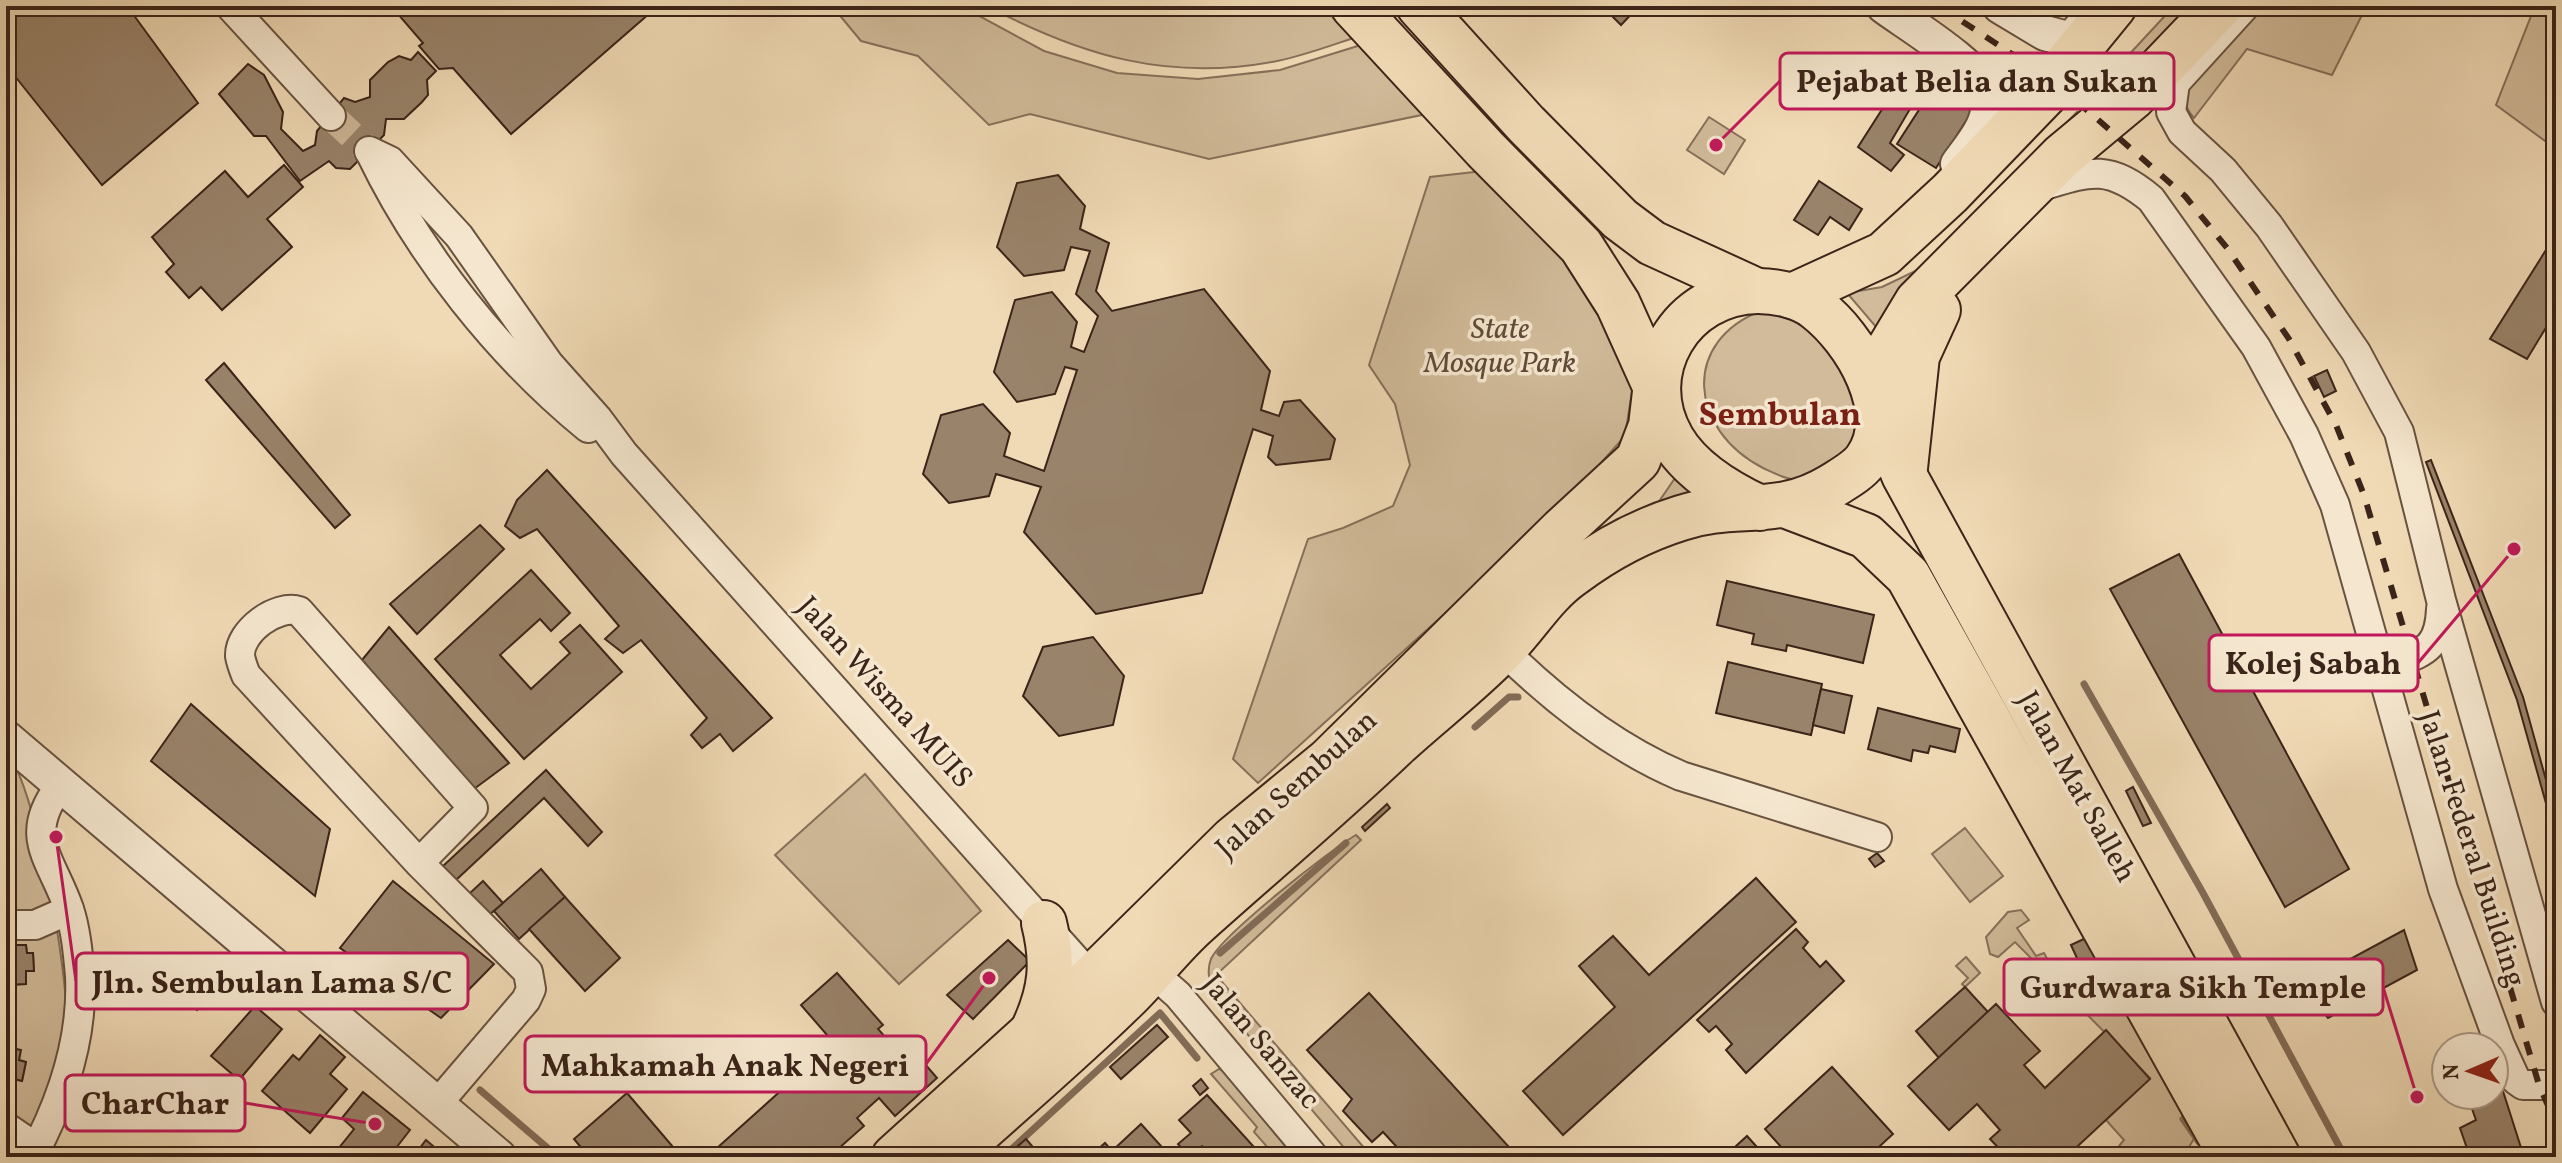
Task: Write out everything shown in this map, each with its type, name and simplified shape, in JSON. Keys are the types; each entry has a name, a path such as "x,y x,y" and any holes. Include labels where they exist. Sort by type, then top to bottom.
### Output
{"main road":[{"path":"1353,6 1485,149 1581,246 1618,304 1655,386 1660,413 1673,441 1717,483 1775,507 1817,496 1864,462 1875,441 1877,403 1887,352 1917,302 2027,190 2101,121 2133,97 2220,6"},
{"path":"1419,6 1526,124 1620,219 1652,243 1774,293 1815,306 1850,345 1877,403"},
{"path":"2056,83 2065,66 2114,6"},
{"path":"1655,386 1664,351 1685,321 1721,299 1774,293 1884,254 1950,193 2056,83 2087,56 2131,6"},
{"path":"2101,121 2121,86 2203,6"},
{"path":"1904,475 1917,356 1939,309 1994,225"},
{"path":"1503,650 1498,613 1535,569 1581,497 1621,446 1632,361 1618,304"},
{"name":"Jalan Sembulan","path":"894,1157 1092,978 1233,839 1329,760 1638,460 1651,426 1655,386"},
{"name":"Jalan Mat Salleh","path":"1877,403 1904,475 2278,1157"},
{"name":"Jalan Mat Salleh","path":"1775,507 1866,536 1908,576 2232,1157"},
{"name":"Jalan Sembulan","path":"951,1157 1087,1036 1153,973 1194,926 1308,828 1503,650 1558,584 1603,551 1682,517 1775,507"},
{"path":"1031,1034 1049,990 1052,972 1044,923"},
{"path":"1087,1036 1092,978 1128,972 1172,935 1194,926"},
{"path":"971,1087 995,1091 1031,1085"}],"street":[{"path":"230,6 331,116"},
{"path":"1884,6 1969,70 1983,85 1988,98 1980,134 1949,176 1950,193"},
{"path":"2000,6 2045,33 2071,40 2101,6"},
{"name":"Jalan Federal Building","path":"2245,6 2175,83 2171,112 2182,132 2223,170 2269,226 2356,352 2399,432 2441,600 2556,1002"},
{"path":"369,151 390,161 459,236 549,364 598,419 624,454 544,392 490,330 398,211 369,151"},
{"name":"Jalan Federal Building","path":"2027,190 2070,177 2107,172 2130,181 2151,199 2256,347 2304,435 2335,505 2443,889 2504,1055 2516,1080 2523,1085 2556,1085"},
{"name":"Jalan Wisma MUIS","path":"624,454 1092,978"},
{"path":"2379,670 2428,649 2440,634 2441,600"},
{"path":"419,863 473,808 299,611 290,608 276,610 244,640 240,655 246,675 419,863 528,972 531,989 509,1023 438,1103"},
{"path":"1503,650 1535,681 1652,764 1681,776 1877,837"},
{"path":"6,738 499,1157"},
{"path":"6,1127 35,1152 71,1061 79,1016 80,977 69,910 43,848 41,817 60,786"},
{"path":"6,925 35,925 69,910"},
{"name":"Jalan Sanzac","path":"1153,973 1178,995 1314,1157"}],"green space":[{"path":"832,6 961,6 1044,51 1117,73 1198,79 1280,70 1374,41 1436,112 1209,159 1030,114 989,125 918,56 861,41"},
{"path":"987,6 1338,6 1366,34 1277,61 1237,67 1163,66 1092,51 1022,24"},
{"path":"2174,6 2197,6 2126,72 2123,69 2124,60"},
{"path":"2260,6 2354,6 2364,11 2332,75 2247,49 2194,118 2186,101 2192,81"},
{"path":"2535,6 2556,6 2556,149 2496,105"},
{"path":"2077,112 2088,122 1888,341 1847,293 1882,287 1926,266"},
{"path":"1709,117 1745,140 1724,174 1687,150"},
{"name":"State Mosque Park","path":"1510,168 1600,273 1634,379 1625,436 1559,510 1258,783 1233,759 1308,539 1343,528 1393,506 1410,465 1395,404 1369,365 1430,177"},
{"path":"1763,310 1840,334 1866,449 1815,474 1794,479 1763,468 1738,452 1720,432 1709,409 1704,386 1707,364 1718,342 1736,324"},
{"path":"1675,478 1717,483 1647,519"},
{"path":"6,753 17,769 28,798 48,879 62,963 66,1019 55,1073 17,1157 6,1157 6,1108 14,1079 22,1081 26,1062 19,1060 20,1050 6,1047 6,985 26,984 26,971 34,971 33,953 27,953 26,945 6,945"},
{"path":"865,774 981,911 899,984 775,855"},
{"path":"1965,828 2003,876 1970,902 1932,854"},
{"path":"1356,835 1361,840 1216,975 1372,1157 1352,1157 1214,995 1209,972 1211,959 1234,932 1302,874"},
{"path":"2021,910 2029,920 2017,928 2036,956 2044,953 2061,984 2083,971 2071,945 2094,934 2201,1127 2183,1157 2110,1157 2124,1140 2106,1120 2150,1078 2015,942 1998,957 1990,954 1986,937 2008,912"},
{"path":"1966,957 1980,973 1965,987 1962,984 1968,978 1956,966"},
{"path":"1219,1069 1298,1157 1276,1157 1254,1132 1257,1127 1211,1074"}],"building":[{"path":"6,6 127,6 198,103 102,185 6,65"},
{"path":"391,6 658,6 511,134 453,68 439,69 419,46 423,43"},
{"path":"1602,6 1639,6 1621,25"},
{"path":"418,52 436,71 427,80 428,95 422,102 404,119 386,119 384,135 350,169 336,168 329,161 300,181 266,136 254,136 219,94 248,64 264,75 283,112 281,129 303,151 315,145 317,131 344,98 355,102 370,97 370,80 388,62 399,56 411,60"},
{"path":"1904,75 1924,85 1890,143 1904,155 1891,171 1858,147"},
{"path":"1937,82 1975,107 1936,168 1897,144"},
{"path":"284,165 303,187 267,219 292,247 222,310 201,287 189,298 166,272 174,264 152,237 225,171 248,197"},
{"path":"1058,175 1085,206 1080,229 1109,243 1096,291 1112,311 1204,289 1270,371 1261,410 1279,416 1284,402 1300,400 1335,439 1330,459 1276,465 1268,457 1273,436 1253,429 1202,593 1096,614 1024,532 1041,487 996,474 989,496 949,503 923,474 941,415 983,404 1010,433 1004,456 1044,471 1077,370 1065,367 1055,394 1017,402 994,372 1015,300 1052,292 1077,322 1071,347 1084,352 1098,316 1076,294 1090,251 1071,247 1064,270 1024,276 997,247 1017,183"},
{"path":"1819,181 1862,209 1849,230 1830,217 1818,235 1794,220"},
{"path":"2556,234 2556,311 2527,359 2490,339"},
{"path":"224,363 350,515 335,528 206,380"},
{"path":"2327,370 2336,391 2324,397 2314,376"},
{"path":"2431,460 2523,697 2556,816 2556,839 2517,700 2426,462"},
{"path":"547,470 772,718 733,751 720,734 702,748 691,735 707,718 641,640 623,653 605,639 619,626 537,529 520,538 505,526 517,500"},
{"path":"480,525 504,549 417,634 390,604"},
{"path":"2179,554 2349,869 2285,907 2110,589"},
{"path":"531,570 570,613 551,631 540,619 500,655 531,689 570,653 560,642 580,625 622,672 524,759 435,659"},
{"path":"1727,581 1874,615 1863,663 1787,645 1786,651 1752,644 1754,634 1717,625"},
{"path":"389,627 509,763 474,789 362,660"},
{"path":"1093,637 1124,676 1113,725 1059,736 1023,696 1043,647"},
{"path":"1728,662 1822,684 1811,735 1716,713"},
{"path":"1821,689 1852,696 1844,733 1813,725"},
{"path":"191,704 330,829 315,896 151,761"},
{"path":"1878,708 1960,729 1955,752 1930,746 1928,753 1913,750 1911,761 1868,749"},
{"path":"546,770 602,832 588,846 544,798 456,880 443,866"},
{"path":"2133,787 2151,823 2143,826 2126,791"},
{"path":"1387,804 1390,808 1365,831 1362,827"},
{"path":"1877,853 1884,861 1875,867 1869,859"},
{"path":"541,869 565,897 519,939 494,911"},
{"path":"1756,878 1796,922 1563,1135 1523,1091 1615,1007 1579,966 1613,936 1649,975"},
{"path":"393,881 494,964 441,1018 340,948"},
{"path":"483,881 503,903 489,915 469,894"},
{"path":"565,897 620,958 585,991 529,929"},
{"path":"1796,929 1808,942 1803,948 1820,967 1826,961 1844,981 1746,1073 1726,1050 1732,1044 1716,1026 1709,1032 1697,1020"},
{"path":"2404,930 2417,970 2328,1018 2302,985"},
{"path":"2086,938 2099,964 2083,971 2071,945"},
{"path":"1008,940 1030,961 973,1019 947,995"},
{"path":"6,945 26,945 27,953 33,953 34,971 26,971 26,984 6,985"},
{"path":"196,955 207,962 217,955 231,965 225,973 227,988 212,1008 204,1002 197,1010 188,1002 194,993 193,982 183,975"},
{"path":"837,973 883,1025 878,1029 915,1071 924,1063 937,1078 895,1116 879,1098 857,1118 864,1126 829,1157 707,1157 834,1043 801,1005"},
{"path":"1965,987 1988,1012 1939,1058 1916,1031"},
{"path":"1369,993 1518,1157 1406,1157 1383,1132 1372,1142 1343,1111 1352,1099 1307,1050"},
{"path":"1996,1004 2040,1051 2024,1065 2045,1088 2106,1030 2150,1079 2066,1157 2007,1157 1990,1139 2000,1130 1977,1104 1949,1130 1908,1086"},
{"path":"255,1006 282,1029 239,1080 211,1056"},
{"path":"1157,1025 1168,1037 1121,1079 1110,1067"},
{"path":"320,1035 345,1057 330,1074 347,1089 310,1133 262,1091 293,1055 299,1060"},
{"path":"6,1047 21,1050 19,1060 26,1062 22,1081 14,1079 8,1108"},
{"path":"1832,1067 1893,1134 1868,1157 1773,1157 1783,1149 1765,1129"},
{"path":"1201,1079 1208,1088 1200,1095 1193,1086"},
{"path":"363,1092 410,1130 389,1157 380,1152 375,1157 348,1157 338,1149 354,1129 342,1118"},
{"path":"627,1093 673,1147 662,1157 589,1157 574,1139"},
{"path":"1207,1095 1263,1157 1213,1157 1202,1146 1189,1157 1178,1144 1191,1133 1179,1120"},
{"path":"2473,1111 2509,1111 2524,1157 2470,1157 2460,1128 2476,1120"},
{"path":"1141,1124 1171,1157 1105,1157 1112,1151"},
{"path":"1747,1136 1766,1157 1724,1157"},
{"path":"1026,1139 1032,1146 1024,1154 1018,1146"},
{"path":"426,1140 446,1157 413,1157"},
{"path":"1105,1143 1112,1151 1105,1157 1089,1157"}],"waterway":[{"path":"2084,684 2203,893 2345,1157"},
{"path":"1475,727 1509,697 1518,697"},
{"path":"1220,953 1346,843"},
{"path":"1003,1157 1160,1013 1197,1058"},
{"path":"480,1090 558,1157"},
{"path":"2183,1119 2199,1142"}],"tunnel":[{"path":"331,116 369,151"}],"railway":[{"path":"1939,6 2056,83 2185,196 2227,248 2289,339 2336,425 2364,495 2539,1085 2556,1124"}],"place":[{"name":"Pejabat Belia dan Sukan","path":"1716,145"},
{"name":"Kolej Sabah","path":"2514,549"},
{"name":"Jln. Sembulan Lama S/C","path":"56,837"},
{"name":"Mahkamah Anak Negeri","path":"989,978"},
{"name":"Gurdwara Sikh Temple","path":"2417,1097"},
{"name":"CharChar","path":"375,1124"}],"district":[{"name":"Sembulan","path":"1780,416"}]}
